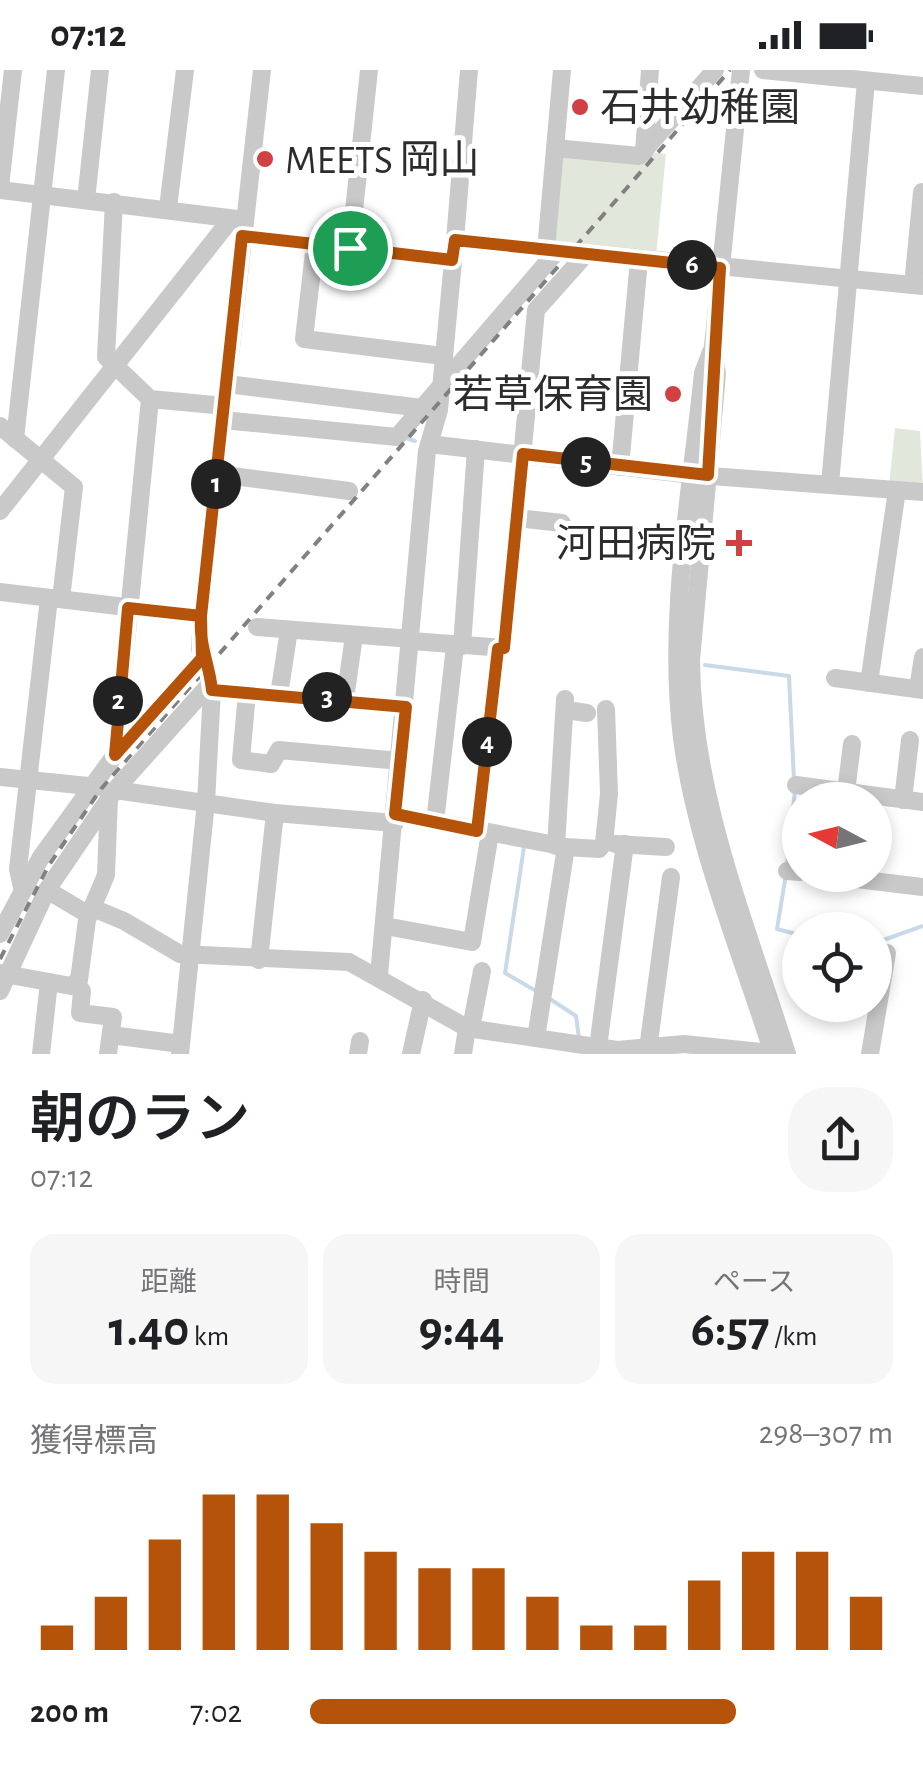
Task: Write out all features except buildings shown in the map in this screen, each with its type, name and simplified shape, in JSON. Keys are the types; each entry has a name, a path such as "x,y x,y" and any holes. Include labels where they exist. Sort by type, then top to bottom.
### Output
{"street":[{"path":"13,70 0,188 168,208 315,244 452,260"},
{"path":"15,439 56,70"},
{"path":"86,200 100,70"},
{"path":"168,208 185,70"},
{"path":"112,792 106,875 92,912 76,983 82,991 80,1013 113,1017 110,1045 180,1049 206,802 212,687 202,658 201,616 227,384 238,224 262,70"},
{"path":"350,248 370,70"},
{"path":"379,975 429,444 438,419 469,70"},
{"path":"114,202 104,348 112,367 150,399 397,438 552,251 562,70"},
{"path":"644,152 650,70"},
{"path":"555,148 639,156 714,70"},
{"path":"47,890 190,956 328,958 379,975 424,1000 437,1023 533,1043 626,1052 692,1049 778,1054 734,909 689,737 685,700 703,373 713,346 741,70"},
{"path":"763,70 923,86"},
{"path":"830,484 866,80"},
{"path":"455,240 918,286 922,192"},
{"path":"0,511 112,367 238,224"},
{"path":"315,244 304,340 444,356"},
{"path":"256,627 504,648 536,310 586,254"},
{"path":"620,467 639,260"},
{"path":"227,384 422,408"},
{"path":"115,755 150,399"},
{"path":"0,426 74,487 28,780 18,869 22,887"},
{"path":"429,444 700,475 923,492"},
{"path":"435,822 458,646 476,449"},
{"path":"218,474 349,491"},
{"path":"869,682 898,490"},
{"path":"516,518 562,523"},
{"path":"0,592 201,616"},
{"path":"279,695 289,630"},
{"path":"346,698 354,636"},
{"path":"385,926 472,942 498,649"},
{"path":"835,678 920,689 923,657"},
{"path":"0,934 22,887 92,784 202,658"},
{"path":"212,687 406,707"},
{"path":"76,983 2,980 47,890 112,792 212,687"},
{"path":"247,693 241,760 271,764 279,750 400,761"},
{"path":"0,777 92,784 112,792 274,813 435,822 561,847 599,849 604,843 609,794 596,711 566,705 561,847 543,995 533,1043"},
{"path":"903,800 910,740"},
{"path":"847,782 852,744"},
{"path":"892,798 923,802"},
{"path":"259,960 274,813"},
{"path":"604,843 666,847"},
{"path":"598,1047 626,844"},
{"path":"648,1049 671,877"},
{"path":"892,883 923,887"},
{"path":"463,1054 482,971"},
{"path":"42,1054 49,982"},
{"path":"412,1054 424,1000"},
{"path":"870,1054 875,1022"}],"shaded area":[{"path":"666,154 656,256 550,245 559,156"},
{"path":"895,428 920,431 923,489 889,486"}],"waterway":[{"path":"403,437 415,441"},
{"path":"705,665 789,676 794,780"},
{"path":"524,847 505,973 538,992"},
{"path":"782,930 777,929 783,892"},
{"path":"892,937 923,926"},
{"path":"550,999 576,1016 579,1038"}],"railway":[{"path":"0,959 49,865 101,789 730,70"}],"place":[{"name":"石井幼稚園","path":"580,107"},
{"name":"MEETS 岡山","path":"265,159"},
{"name":"若草保育園","path":"673,394"},
{"name":"河田病院","path":"739,543"}],"route":[{"path":"350,248 242,236 201,616 202,658 115,755 128,608 201,616 200,649 202,658 211,683 212,690 346,698 406,707 395,814 477,831 498,649 504,648 523,454 708,475 717,374 713,346 720,268 493,242 455,240 452,260 350,248"}]}
